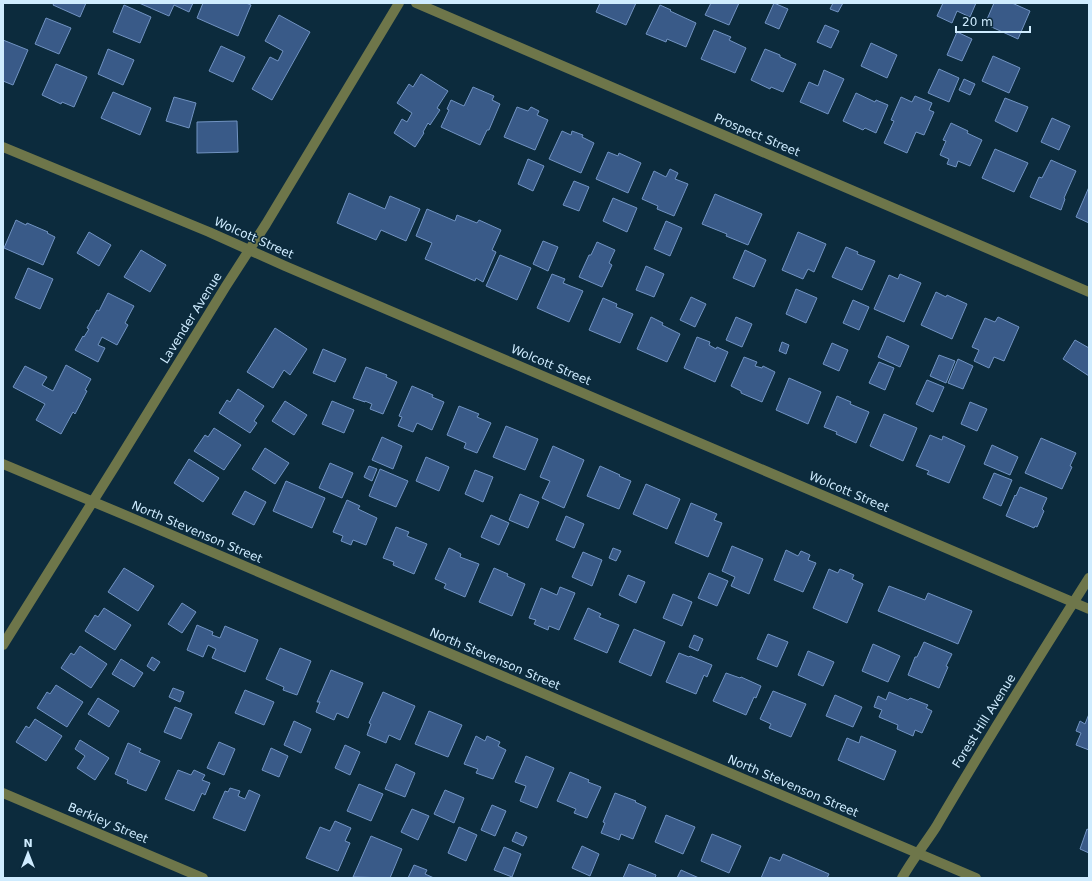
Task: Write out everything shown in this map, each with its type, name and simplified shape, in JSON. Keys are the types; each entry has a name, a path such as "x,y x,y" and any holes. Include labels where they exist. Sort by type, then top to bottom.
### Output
{"street":[{"name":"Lavender Avenue","path":"3,645 226,286 270,219 399,3"},
{"name":"Prospect Street","path":"416,3 1089,292"},
{"name":"Wolcott Street","path":"3,147 209,232 1089,609"},
{"name":"North Stevenson Street","path":"3,464 976,878"},
{"name":"Forest Hill Avenue","path":"902,878 1089,578"},
{"name":"Berkley Street","path":"3,793 203,878"}],"building":[{"path":"54,3 86,3 80,17 53,5"},
{"path":"139,3 193,3 189,12 174,5 169,16"},
{"path":"203,3 246,3 251,5 238,36 197,18"},
{"path":"600,3 636,3 626,25 596,12"},
{"path":"711,3 739,3 729,25 705,15"},
{"path":"774,3 788,9 779,29 765,23"},
{"path":"833,3 843,3 838,12 830,9"},
{"path":"943,3 976,3 970,17 957,11 952,23 937,16"},
{"path":"994,3 1012,3 1030,11 1018,39 985,24"},
{"path":"124,5 151,17 140,43 113,32"},
{"path":"660,5 696,23 686,47 667,39 666,42 646,34"},
{"path":"279,15 310,32 272,100 252,89 270,57 278,61 283,51 265,41"},
{"path":"46,18 71,28 59,54 35,44"},
{"path":"825,25 839,31 831,48 817,42"},
{"path":"714,30 731,37 729,40 746,48 735,73 701,59"},
{"path":"957,32 972,39 962,61 947,55"},
{"path":"3,40 28,50 13,85 3,81"},
{"path":"871,43 897,55 887,78 861,66"},
{"path":"221,46 245,57 233,82 209,71"},
{"path":"108,49 134,60 123,85 98,74"},
{"path":"765,49 796,64 783,92 771,87 770,89 751,80"},
{"path":"993,56 1020,68 1009,93 982,81"},
{"path":"56,64 87,77 74,107 62,102 61,104 42,95"},
{"path":"939,69 959,78 949,102 928,93"},
{"path":"824,70 844,79 828,114 800,102 809,82 818,86"},
{"path":"421,74 448,91 437,108 440,110 430,125 428,123 423,132 424,133 415,147 394,133 402,119 407,122 412,113 397,103 409,84 413,87"},
{"path":"964,79 975,84 970,95 959,90"},
{"path":"473,87 494,96 492,100 500,104 489,130 487,130 480,145 441,127 449,110 447,109 451,100 464,106"},
{"path":"113,92 151,108 140,135 101,118"},
{"path":"856,93 875,102 876,100 888,105 876,133 865,128 863,130 843,121"},
{"path":"915,96 932,103 929,110 934,112 924,135 916,132 907,153 884,143 894,121 891,120 901,97 912,102"},
{"path":"174,97 196,103 189,128 166,121"},
{"path":"1005,98 1028,107 1017,132 995,121"},
{"path":"517,107 528,111 531,107 539,111 537,115 548,120 535,150 504,137"},
{"path":"1052,118 1070,126 1059,150 1041,142"},
{"path":"237,121 238,152 197,153 197,122"},
{"path":"951,123 982,140 970,166 958,161 956,167 947,164 949,159 940,155 946,141 943,140"},
{"path":"562,131 571,135 572,131 583,135 582,137 594,143 581,173 549,159"},
{"path":"995,149 1028,163 1014,192 982,178"},
{"path":"608,152 618,156 619,153 641,163 628,193 596,179"},
{"path":"528,159 544,166 533,191 518,184"},
{"path":"1051,160 1076,171 1064,198 1065,199 1061,210 1030,197 1039,177 1042,178"},
{"path":"670,169 678,173 675,179 688,184 674,216 657,209 658,206 642,199 654,171 666,177"},
{"path":"574,181 589,187 579,211 563,205"},
{"path":"1089,187 1089,223 1076,217"},
{"path":"349,193 385,209 390,196 420,209 406,241 381,230 376,240 337,223"},
{"path":"715,194 762,214 748,245 726,236 727,234 702,224"},
{"path":"613,198 637,208 627,232 603,221"},
{"path":"427,209 455,221 457,215 477,223 479,220 501,230 492,250 496,252 483,282 476,278 475,281 425,259 432,243 416,236"},
{"path":"16,220 48,232 47,233 55,237 43,265 4,248"},
{"path":"666,221 682,228 670,256 654,249"},
{"path":"89,232 111,245 99,266 77,253"},
{"path":"798,232 826,244 814,272 808,269 803,279 782,270"},
{"path":"543,241 558,247 548,271 533,264"},
{"path":"597,242 615,250 609,263 612,265 602,287 579,277"},
{"path":"846,247 858,252 857,254 875,261 862,290 832,277"},
{"path":"141,250 166,265 150,292 124,277"},
{"path":"745,250 766,260 754,287 733,278"},
{"path":"500,255 531,268 517,300 486,286"},
{"path":"646,266 664,274 654,297 636,290"},
{"path":"28,268 53,279 40,309 15,298"},
{"path":"552,274 565,279 563,283 583,291 569,322 537,308"},
{"path":"900,274 921,283 904,322 874,309 889,275 898,279"},
{"path":"796,289 817,298 806,323 786,314"},
{"path":"936,292 967,304 952,339 921,325"},
{"path":"108,293 134,306 125,323 128,325 117,345 102,337 98,345 105,348 98,362 75,350 89,329 87,328 97,310 99,311"},
{"path":"691,297 706,304 695,327 680,320"},
{"path":"603,298 617,304 616,307 633,314 620,343 589,330"},
{"path":"853,300 869,307 859,330 843,323"},
{"path":"651,317 663,323 662,325 680,334 667,362 637,349"},
{"path":"736,317 752,324 742,347 726,340"},
{"path":"998,317 1019,327 1004,361 994,357 989,368 974,361 979,350 972,347 985,318 995,322"},
{"path":"275,328 307,349 290,375 284,370 273,388 247,372"},
{"path":"887,336 909,346 900,367 878,357"},
{"path":"697,337 710,342 709,345 716,349 717,347 728,352 715,382 684,368"},
{"path":"1075,340 1089,348 1089,376 1063,359"},
{"path":"782,342 789,345 786,354 779,351"},
{"path":"832,343 848,350 839,371 823,364"},
{"path":"323,349 346,359 335,382 313,373"},
{"path":"939,355 955,361 946,383 930,376"},
{"path":"744,357 757,362 755,366 762,368 763,366 775,372 762,402 741,393 741,391 731,386"},
{"path":"958,359 973,366 963,389 948,383"},
{"path":"879,362 894,368 885,390 869,383"},
{"path":"66,365 91,379 85,390 87,391 75,414 73,412 61,434 36,420 45,404 13,387 25,366 47,377 42,385 53,391"},
{"path":"366,367 387,375 386,377 397,382 383,414 370,409 372,404 353,398"},
{"path":"789,378 821,392 808,424 776,410"},
{"path":"927,380 944,387 933,412 916,404"},
{"path":"412,386 433,395 432,397 444,402 432,430 417,423 413,432 398,426 402,417 399,416"},
{"path":"238,389 264,406 254,421 257,423 250,433 219,413 227,400 230,402"},
{"path":"837,396 851,402 850,404 869,412 856,443 836,434 837,432 824,427"},
{"path":"285,401 307,415 294,435 272,421"},
{"path":"332,401 354,410 344,433 322,424"},
{"path":"970,402 987,409 977,431 961,424"},
{"path":"459,406 479,414 477,417 491,423 477,453 464,448 466,443 447,435"},
{"path":"884,414 917,428 903,461 870,446"},
{"path":"506,426 538,439 525,470 493,457"},
{"path":"214,428 241,445 224,470 194,451 205,435 208,437"},
{"path":"930,435 942,440 943,436 965,446 949,483 927,474 929,471 916,466"},
{"path":"382,437 402,446 393,469 372,460"},
{"path":"1041,438 1076,453 1070,466 1072,467 1062,489 1025,473"},
{"path":"992,445 1018,457 1010,475 984,464"},
{"path":"553,446 584,460 564,508 542,498 550,481 540,477"},
{"path":"265,448 289,463 275,484 252,469"},
{"path":"426,457 449,467 439,491 416,481"},
{"path":"189,459 219,478 203,502 174,483"},
{"path":"330,463 353,473 342,498 319,488"},
{"path":"369,466 377,469 372,481 364,477"},
{"path":"600,466 631,481 619,509 587,496"},
{"path":"380,469 408,481 396,507 369,496"},
{"path":"475,470 493,477 483,502 465,494"},
{"path":"994,473 1012,480 1001,506 983,498"},
{"path":"286,481 325,498 312,528 273,511"},
{"path":"646,484 680,499 667,529 633,514"},
{"path":"1020,487 1047,498 1042,509 1044,511 1037,527 1035,526 1034,528 1006,516"},
{"path":"245,491 266,502 254,525 232,514"},
{"path":"520,494 539,502 528,528 509,520"},
{"path":"347,500 360,506 358,509 377,518 366,545 353,540 351,545 341,541 343,536 333,532"},
{"path":"691,503 717,514 714,520 722,523 708,557 675,543"},
{"path":"491,515 509,523 499,545 481,537"},
{"path":"566,516 584,524 574,548 556,540"},
{"path":"396,527 409,532 407,536 427,544 414,574 393,565 394,562 383,558"},
{"path":"732,546 763,559 749,594 731,586 735,577 722,571"},
{"path":"449,548 461,554 460,557 479,564 465,597 444,588 446,584 435,579"},
{"path":"613,548 621,551 616,561 609,558"},
{"path":"786,550 798,556 801,551 810,555 808,560 816,563 803,592 774,580"},
{"path":"583,552 602,560 592,586 572,577"},
{"path":"124,568 154,586 138,611 108,592"},
{"path":"494,568 525,584 512,616 479,602"},
{"path":"829,569 838,573 840,569 854,575 852,579 863,584 847,623 813,608"},
{"path":"709,573 728,581 717,606 698,598"},
{"path":"628,575 645,582 636,603 619,595"},
{"path":"889,586 925,600 928,593 972,611 958,644 878,611"},
{"path":"560,587 575,593 559,630 549,626 548,630 534,624 536,620 529,618 541,588 557,595"},
{"path":"673,594 692,602 682,626 663,618"},
{"path":"182,603 196,612 182,633 168,624"},
{"path":"104,608 131,625 115,650 85,631 95,615 98,617"},
{"path":"588,608 601,614 599,617 619,625 607,653 574,639"},
{"path":"197,625 213,632 212,635 220,638 225,626 258,640 245,672 212,658 216,649 208,645 203,657 187,650"},
{"path":"634,629 665,642 651,676 619,662"},
{"path":"768,634 788,642 777,667 757,659"},
{"path":"694,635 703,639 698,651 689,647"},
{"path":"924,642 952,654 946,666 948,667 939,688 908,675 915,657 917,657"},
{"path":"873,644 900,656 888,682 862,671"},
{"path":"80,646 107,664 91,688 61,668 71,653 74,655"},
{"path":"280,648 311,661 297,695 283,690 284,687 266,679"},
{"path":"808,651 834,662 823,686 798,675"},
{"path":"679,653 712,665 707,677 704,675 696,694 666,682"},
{"path":"152,657 160,662 154,671 147,666"},
{"path":"121,659 143,673 134,687 112,674"},
{"path":"331,670 363,683 348,718 337,713 334,720 316,712 320,702 317,702"},
{"path":"726,673 740,678 741,677 761,686 746,715 713,701"},
{"path":"56,685 83,702 67,727 37,708 47,692 50,694"},
{"path":"173,688 184,692 180,702 169,697"},
{"path":"245,690 274,702 264,725 235,713"},
{"path":"773,691 806,704 791,737 769,728 771,724 760,719"},
{"path":"383,692 415,706 400,740 389,735 386,743 367,735 371,724 369,723"},
{"path":"889,692 908,700 910,698 928,705 926,708 932,711 922,733 915,730 913,736 897,729 898,725 879,717 882,710 874,707 878,696 886,700"},
{"path":"835,695 862,707 853,727 826,716"},
{"path":"98,698 119,711 109,727 88,714"},
{"path":"175,707 192,714 181,739 164,732"},
{"path":"429,711 462,725 448,757 415,744"},
{"path":"1089,714 1089,750 1076,745 1081,733 1076,731 1080,721 1085,724"},
{"path":"35,719 62,736 46,761 16,742 26,726 29,728"},
{"path":"294,721 311,729 301,753 284,745"},
{"path":"476,736 485,741 487,736 500,742 498,746 506,750 493,779 476,773 478,769 464,764"},
{"path":"861,736 896,751 884,780 838,760 847,738 859,743"},
{"path":"80,740 109,758 95,780 77,768 85,756 75,749"},
{"path":"219,742 235,749 224,775 207,768"},
{"path":"128,743 141,749 139,752 160,761 146,791 127,783 128,780 115,774"},
{"path":"345,745 360,752 350,775 335,768"},
{"path":"271,748 288,756 279,777 262,770"},
{"path":"526,756 554,768 537,808 520,801 526,786 515,782"},
{"path":"396,764 415,773 405,797 385,789"},
{"path":"178,770 191,775 194,770 205,775 202,780 210,783 205,795 202,793 194,811 165,799"},
{"path":"570,772 601,787 587,818 574,813 576,809 557,801"},
{"path":"359,784 383,794 371,821 347,811"},
{"path":"230,788 240,791 238,796 245,799 249,790 260,795 245,831 213,818 225,791 228,792"},
{"path":"445,790 464,798 454,823 434,814"},
{"path":"615,793 636,801 635,802 646,807 633,839 621,834 619,840 601,833 605,823 603,822"},
{"path":"492,805 506,811 495,836 481,830"},
{"path":"412,809 429,816 418,840 401,832"},
{"path":"666,815 695,827 683,854 655,842"},
{"path":"335,821 351,828 345,841 350,843 338,871 306,858 320,827 330,831"},
{"path":"459,827 477,835 466,861 448,853"},
{"path":"1087,829 1089,830 1089,853 1080,849"},
{"path":"516,832 527,837 523,846 512,841"},
{"path":"712,834 741,846 729,873 701,861"},
{"path":"371,836 402,849 390,878 353,877"},
{"path":"582,846 599,854 590,876 572,868"},
{"path":"504,847 521,854 512,877 494,870"},
{"path":"783,854 829,874 827,878 761,878 770,857 780,861"},
{"path":"629,864 656,875 655,878 623,878"},
{"path":"414,865 427,870 425,874 434,878 408,878"},
{"path":"681,870 699,878 677,878"}]}
